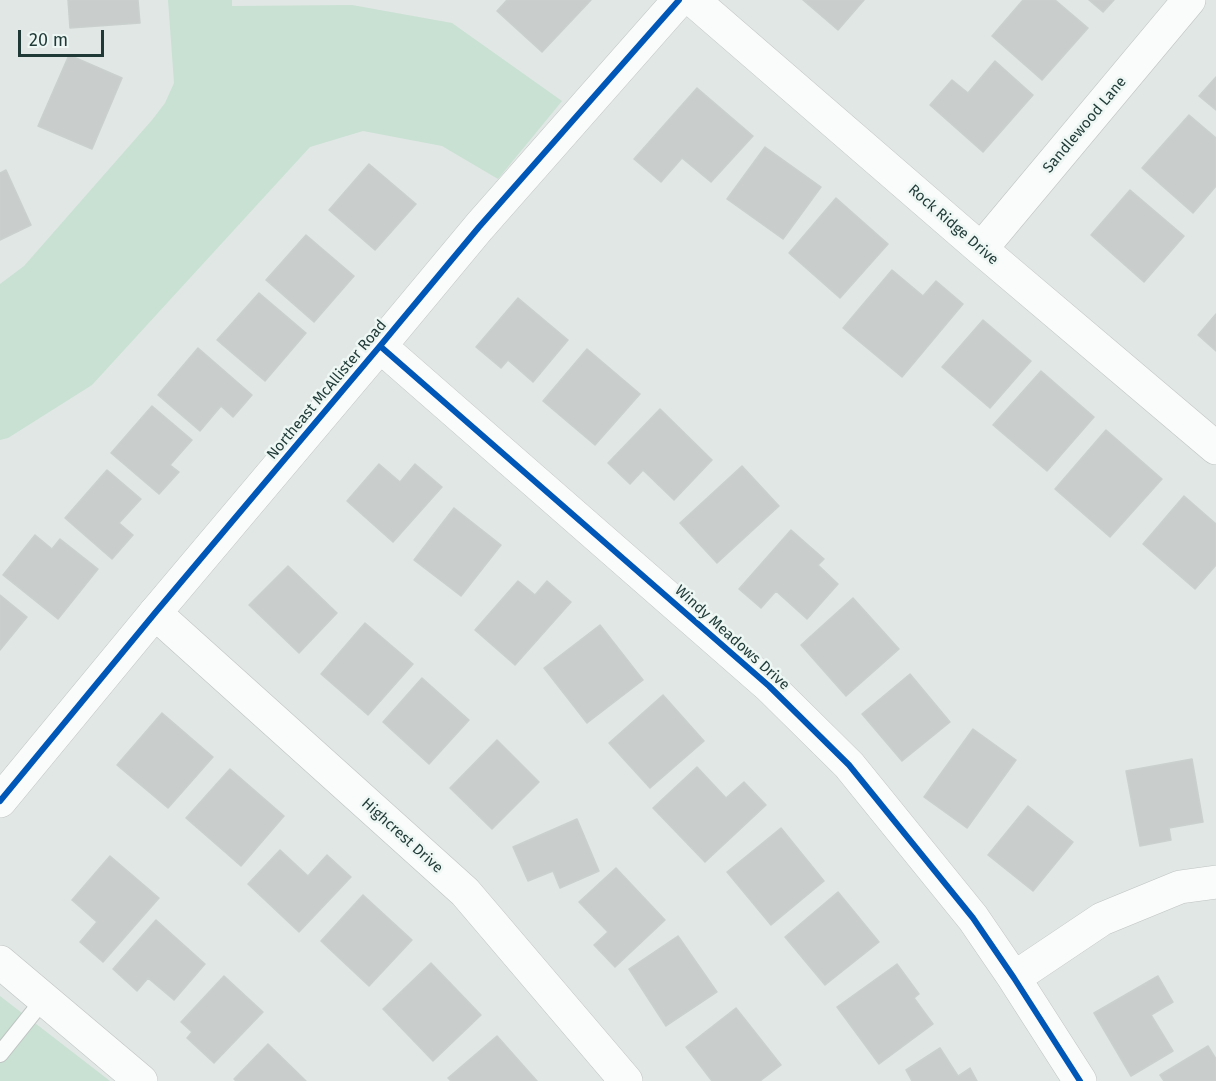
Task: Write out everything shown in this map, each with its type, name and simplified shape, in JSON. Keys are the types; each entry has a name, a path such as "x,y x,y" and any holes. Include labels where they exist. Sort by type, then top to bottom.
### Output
{"street":[{"name":"Northeast McAllister Road","path":"0,801 479,227 679,0"},
{"name":"Rock Ridge Drive","path":"693,0 1216,448"},
{"name":"Sandlewood Lane","path":"981,249 1189,0"},
{"name":"Windy Meadows Drive","path":"380,346 769,686 849,765 973,918 1080,1081"},
{"name":"Highcrest Drive","path":"155,613 465,892 627,1081"},
{"path":"1014,978 1102,919 1180,887 1216,882"},
{"path":"0,962 141,1081"}],"lane":[{"path":"0,1054 44,999"}],"green space":[{"path":"168,0 232,0 232,6 352,5 452,23 562,101 498,179 442,146 363,131 310,147 92,385 8,438 0,440 0,284 24,266 165,103 174,83"},
{"path":"0,996 110,1081 0,1081"}],"building":[{"path":"68,0 138,0 140,23 70,28"},
{"path":"507,0 591,0 542,52 497,11"},
{"path":"803,0 864,0 838,30"},
{"path":"1023,0 1055,0 1088,28 1042,80 992,36"},
{"path":"1089,0 1114,0 1103,12"},
{"path":"69,55 122,78 92,149 38,126"},
{"path":"995,61 1033,95 983,152 930,105 952,80 968,93"},
{"path":"1216,77 1216,110 1199,96"},
{"path":"697,88 753,136 711,182 682,158 661,182 634,159"},
{"path":"1189,115 1216,138 1216,186 1193,213 1142,168"},
{"path":"765,147 821,187 783,239 727,199"},
{"path":"369,164 416,204 375,250 329,210"},
{"path":"6,170 31,225 0,240 0,173"},
{"path":"1130,190 1184,236 1144,282 1091,235"},
{"path":"836,198 888,244 840,298 789,253"},
{"path":"306,235 354,276 314,322 266,280"},
{"path":"892,270 923,296 936,281 963,304 902,377 843,328"},
{"path":"259,293 306,333 265,381 217,340"},
{"path":"518,298 568,340 533,382 508,360 501,368 476,347"},
{"path":"1216,314 1216,351 1198,335"},
{"path":"983,320 1031,361 990,408 942,367"},
{"path":"198,348 252,395 233,417 221,406 200,431 158,395"},
{"path":"587,349 640,394 595,445 543,401"},
{"path":"1041,371 1094,417 1047,471 993,425"},
{"path":"152,406 192,440 170,465 179,472 159,494 111,453"},
{"path":"660,409 712,460 674,500 643,470 630,484 608,463"},
{"path":"1106,430 1162,479 1110,537 1055,489"},
{"path":"379,464 400,482 415,464 442,487 393,542 347,501"},
{"path":"742,466 779,506 717,563 680,523"},
{"path":"107,470 141,499 119,523 133,535 112,559 65,518"},
{"path":"1184,496 1216,524 1216,565 1195,589 1143,544"},
{"path":"454,508 501,545 461,596 414,560"},
{"path":"791,530 824,559 818,565 838,584 807,619 776,591 761,608 739,589"},
{"path":"35,535 52,549 60,539 98,569 58,619 3,575"},
{"path":"288,566 337,613 299,653 249,605"},
{"path":"518,581 535,595 547,581 571,602 515,665 475,630"},
{"path":"0,595 27,617 0,650"},
{"path":"853,598 899,649 846,696 801,645"},
{"path":"365,623 413,664 368,715 321,674"},
{"path":"600,625 643,680 587,723 544,668"},
{"path":"910,674 950,722 902,761 862,714"},
{"path":"422,678 469,720 429,764 383,722"},
{"path":"663,695 704,741 650,788 609,743"},
{"path":"162,713 213,757 168,808 117,765"},
{"path":"973,729 1016,760 967,828 924,797"},
{"path":"497,740 539,782 492,829 450,788"},
{"path":"1192,759 1203,822 1169,828 1171,840 1140,846 1126,771"},
{"path":"697,767 726,798 744,782 766,805 705,862 653,808"},
{"path":"230,769 284,816 241,866 186,818"},
{"path":"1028,806 1073,842 1033,891 988,855"},
{"path":"577,819 599,871 560,888 553,871 528,881 513,847"},
{"path":"781,828 824,881 771,925 727,872"},
{"path":"280,850 308,876 327,855 351,877 299,932 248,884"},
{"path":"110,856 159,898 103,962 80,942 97,922 72,900"},
{"path":"616,868 665,920 615,967 594,945 608,932 579,902"},
{"path":"838,892 879,942 825,985 785,937"},
{"path":"363,895 412,940 369,986 321,941"},
{"path":"156,920 205,964 174,1000 148,978 137,991 113,969"},
{"path":"678,936 717,992 666,1026 629,969"},
{"path":"431,963 481,1015 433,1061 383,1009"},
{"path":"897,964 919,994 914,998 933,1024 879,1064 837,1007"},
{"path":"224,976 263,1012 214,1063 187,1038 192,1032 181,1022"},
{"path":"1158,976 1173,1002 1151,1015 1173,1051 1131,1076 1094,1013"},
{"path":"736,1008 781,1065 760,1081 712,1081 686,1047"},
{"path":"497,1036 537,1081 451,1081 448,1078"},
{"path":"268,1044 306,1081 236,1081 234,1079"},
{"path":"1208,1046 1216,1059 1216,1081 1164,1081 1160,1075"},
{"path":"940,1048 958,1076 970,1068 977,1081 912,1081 906,1070"}],"cycle path":[{"path":"0,801 479,227 679,0"},
{"path":"380,346 769,686 849,765 973,918 1080,1081"}]}
